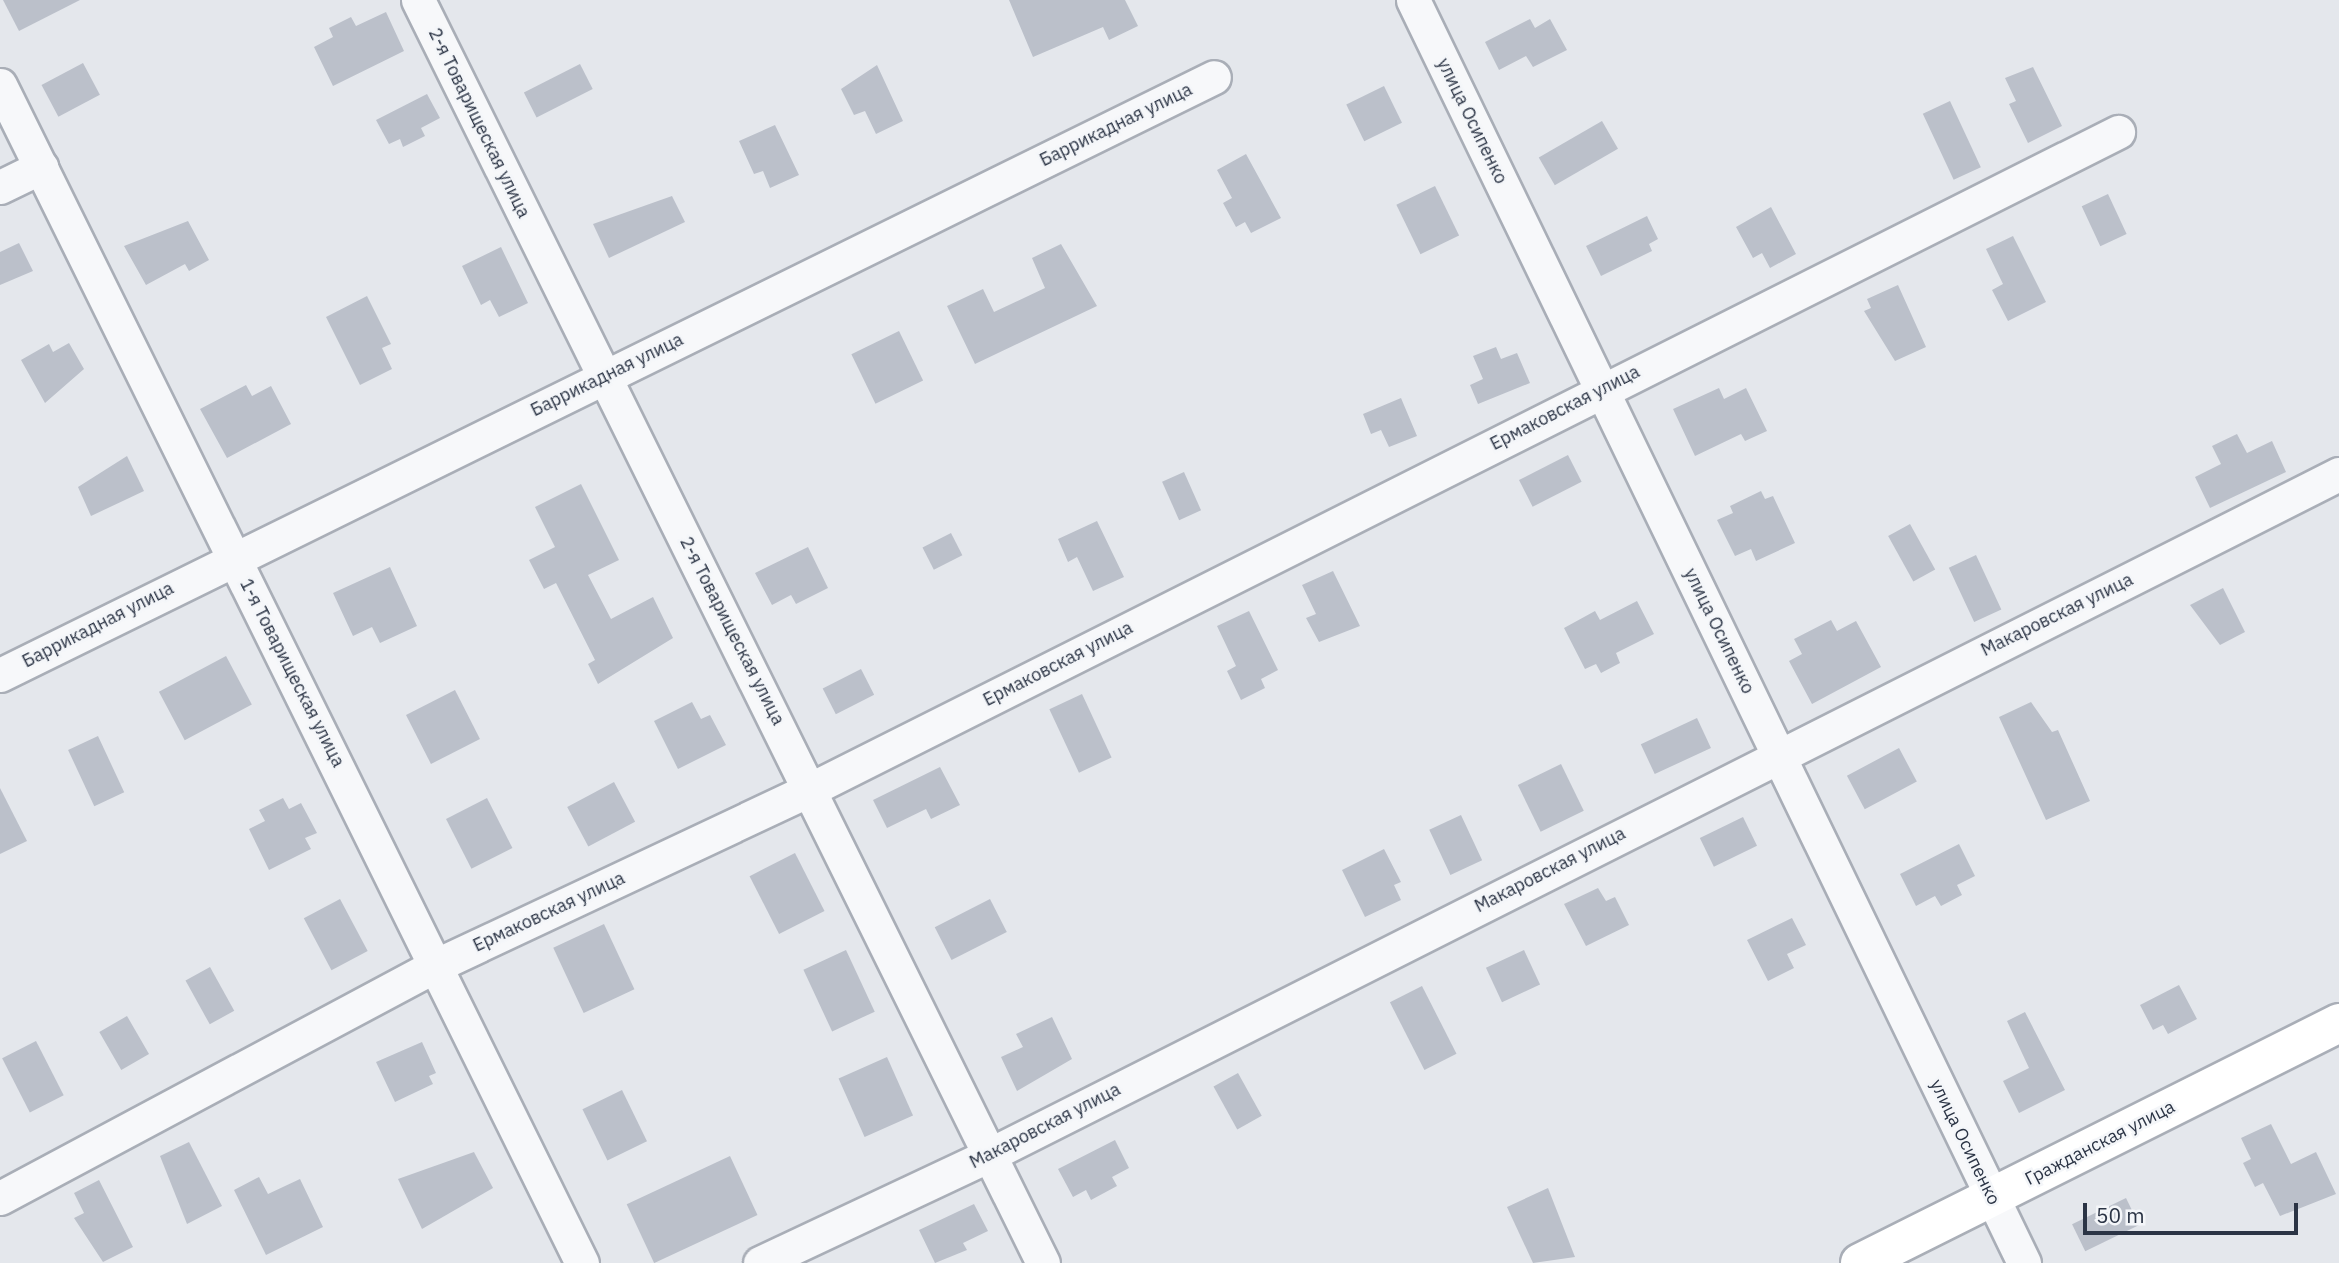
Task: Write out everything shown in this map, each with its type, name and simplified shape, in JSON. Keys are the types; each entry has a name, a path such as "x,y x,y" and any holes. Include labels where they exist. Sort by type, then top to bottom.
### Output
{"main road":[{"name":"Гражданская улица","path":"1860,1263 2339,1023"}],"street":[{"name":"2-я Товарищеская улица","path":"418,0 811,789 987,1156 1043,1263"},
{"name":"улица Осипенко","path":"1413,0 2024,1263"},
{"name":"Баррикадная улица","path":"0,675 233,556 1214,77"},
{"name":"1-я Товарищеская улица","path":"0,85 439,964 582,1263"},
{"name":"Ермаковская улица","path":"0,1198 439,964 811,789 1602,389 2118,132"},
{"path":"0,187 41,167"},
{"name":"Макаровская улица","path":"760,1263 987,1156 1777,754 2339,474"}],"building":[{"path":"3,0 80,0 19,31"},
{"path":"1009,0 1125,0 1138,26 1109,40 1103,27 1033,57"},
{"path":"386,12 404,51 333,86 314,47 333,37 329,28 351,17 356,26"},
{"path":"1530,19 1535,28 1550,19 1567,50 1533,67 1526,56 1499,70 1485,42"},
{"path":"83,63 100,95 58,117 42,85"},
{"path":"580,64 593,89 537,118 524,93"},
{"path":"877,65 903,121 876,134 865,111 854,115 841,89"},
{"path":"2033,67 2062,126 2028,143 2009,104 2016,101 2005,78"},
{"path":"1384,86 1402,123 1364,141 1346,104"},
{"path":"427,94 440,118 421,128 425,136 403,147 400,139 389,144 376,120"},
{"path":"1950,101 1981,167 1954,180 1923,114"},
{"path":"1602,121 1618,149 1555,185 1539,158"},
{"path":"775,125 799,175 770,188 763,171 754,174 739,141"},
{"path":"1246,154 1281,218 1251,233 1245,222 1236,227 1223,203 1232,198 1217,170"},
{"path":"1435,186 1459,235 1420,254 1396,205"},
{"path":"2108,194 2127,234 2100,246 2082,206"},
{"path":"672,196 685,222 609,258 593,224"},
{"path":"1771,207 1796,254 1770,268 1762,253 1753,258 1736,227"},
{"path":"1647,216 1658,239 1649,244 1652,251 1601,276 1586,246"},
{"path":"188,221 209,260 189,271 185,264 146,285 124,246"},
{"path":"2013,236 2046,302 2008,321 1992,290 2003,284 1986,249"},
{"path":"19,243 33,271 0,285 0,252"},
{"path":"1061,244 1097,306 975,364 947,306 983,289 994,312 1045,288 1032,258"},
{"path":"501,247 528,303 499,317 490,300 481,305 462,266"},
{"path":"1898,285 1926,347 1895,361 1864,311 1871,308 1867,299"},
{"path":"367,296 391,344 382,348 392,369 360,385 326,317"},
{"path":"899,331 923,380 875,404 851,354"},
{"path":"69,343 84,369 45,403 21,360 49,344 53,352"},
{"path":"1496,347 1501,359 1517,353 1530,383 1478,404 1470,385 1483,379 1473,356"},
{"path":"246,385 252,396 271,386 291,424 227,458 200,409"},
{"path":"1719,388 1724,399 1746,388 1767,431 1745,441 1741,434 1695,456 1673,409"},
{"path":"1401,398 1417,436 1389,447 1381,430 1371,434 1363,414"},
{"path":"2237,434 2247,453 2272,441 2286,472 2210,508 2195,477 2221,464 2212,446"},
{"path":"1568,455 1582,482 1533,507 1519,480"},
{"path":"127,456 144,491 91,516 78,487"},
{"path":"1184,472 1201,510 1179,520 1162,482"},
{"path":"581,484 619,560 588,575 611,619 653,597 673,638 598,684 588,664 595,660 556,583 544,589 529,560 555,547 535,507"},
{"path":"1761,491 1765,499 1773,496 1795,543 1756,561 1751,549 1735,556 1717,520 1733,513 1730,506"},
{"path":"1097,521 1124,577 1093,591 1077,557 1068,562 1058,539"},
{"path":"1910,524 1935,569 1913,582 1888,536"},
{"path":"951,533 962,555 934,570 922,548"},
{"path":"808,547 828,588 796,604 791,595 772,605 755,573"},
{"path":"1976,555 2001,609 1974,622 1949,568"},
{"path":"390,567 417,626 380,643 372,627 353,636 333,593"},
{"path":"1333,571 1360,626 1319,642 1306,618 1316,614 1302,585"},
{"path":"2223,588 2245,632 2220,645 2190,605"},
{"path":"1637,601 1654,634 1616,653 1620,663 1601,673 1596,664 1585,669 1564,628 1595,611 1600,620"},
{"path":"1249,611 1278,670 1261,679 1265,688 1241,700 1227,671 1236,666 1217,626"},
{"path":"1831,620 1837,631 1856,621 1881,667 1812,704 1789,661 1802,654 1794,639"},
{"path":"226,656 252,705 185,740 159,692"},
{"path":"861,669 874,695 836,714 823,689"},
{"path":"455,690 480,739 431,764 406,715"},
{"path":"1082,694 1112,757 1079,773 1049,709"},
{"path":"692,702 701,719 710,715 726,745 678,769 654,721"},
{"path":"2031,702 2052,732 2058,730 2090,801 2046,820 1999,717"},
{"path":"1697,718 1711,748 1655,774 1641,744"},
{"path":"98,736 124,792 94,806 68,750"},
{"path":"1899,748 1917,782 1865,809 1847,776"},
{"path":"1561,764 1584,811 1541,832 1518,785"},
{"path":"940,767 960,805 931,819 926,809 887,828 873,800"},
{"path":"614,782 635,822 588,847 567,807"},
{"path":"0,788 27,841 0,854"},
{"path":"283,798 289,809 301,803 317,833 305,838 311,849 269,870 249,829 265,821 259,810"},
{"path":"487,798 512,848 471,869 446,819"},
{"path":"1461,815 1482,860 1450,875 1429,830"},
{"path":"1743,817 1757,846 1714,867 1700,838"},
{"path":"1959,844 1975,876 1957,885 1962,895 1941,906 1935,896 1916,906 1900,874"},
{"path":"1384,849 1401,882 1394,885 1401,900 1365,917 1342,870"},
{"path":"795,853 825,911 779,934 750,876"},
{"path":"1598,888 1606,901 1615,897 1629,925 1586,946 1564,904"},
{"path":"340,899 368,951 331,970 304,918"},
{"path":"990,899 1007,932 952,960 935,927"},
{"path":"1792,918 1806,945 1787,954 1794,968 1768,981 1747,940"},
{"path":"604,924 634,989 584,1013 553,948"},
{"path":"846,950 875,1012 832,1031 803,970"},
{"path":"1524,950 1540,984 1502,1002 1486,968"},
{"path":"210,967 234,1011 210,1024 186,981"},
{"path":"2179,985 2197,1019 2168,1034 2163,1025 2153,1030 2140,1005"},
{"path":"1422,986 1457,1054 1424,1070 1390,1002"},
{"path":"2025,1012 2065,1090 2019,1113 2003,1081 2029,1068 2007,1021"},
{"path":"127,1016 149,1054 121,1070 99,1032"},
{"path":"1052,1017 1072,1059 1017,1091 1001,1057 1023,1047 1016,1034"},
{"path":"36,1041 64,1095 30,1113 2,1058"},
{"path":"422,1042 436,1073 429,1076 433,1084 395,1102 376,1062"},
{"path":"887,1057 913,1115 865,1137 839,1079"},
{"path":"1238,1073 1262,1116 1237,1129 1214,1087"},
{"path":"622,1090 647,1141 607,1161 582,1109"},
{"path":"2271,1124 2291,1164 2316,1152 2336,1194 2280,1216 2263,1183 2255,1187 2243,1163 2251,1159 2241,1138"},
{"path":"1115,1140 1129,1168 1112,1177 1117,1186 1091,1200 1086,1190 1073,1197 1058,1169"},
{"path":"189,1142 222,1206 187,1224 160,1156"},
{"path":"474,1152 493,1188 422,1229 398,1179"},
{"path":"730,1156 757,1215 654,1263 627,1204"},
{"path":"259,1177 268,1194 300,1179 323,1227 266,1255 234,1190"},
{"path":"99,1180 133,1247 103,1262 74,1218 84,1213 74,1193"},
{"path":"1548,1188 1575,1257 1533,1263 1507,1207"},
{"path":"2126,1198 2139,1225 2085,1251 2072,1224"},
{"path":"974,1204 988,1231 963,1243 967,1250 935,1263 919,1230"}]}
